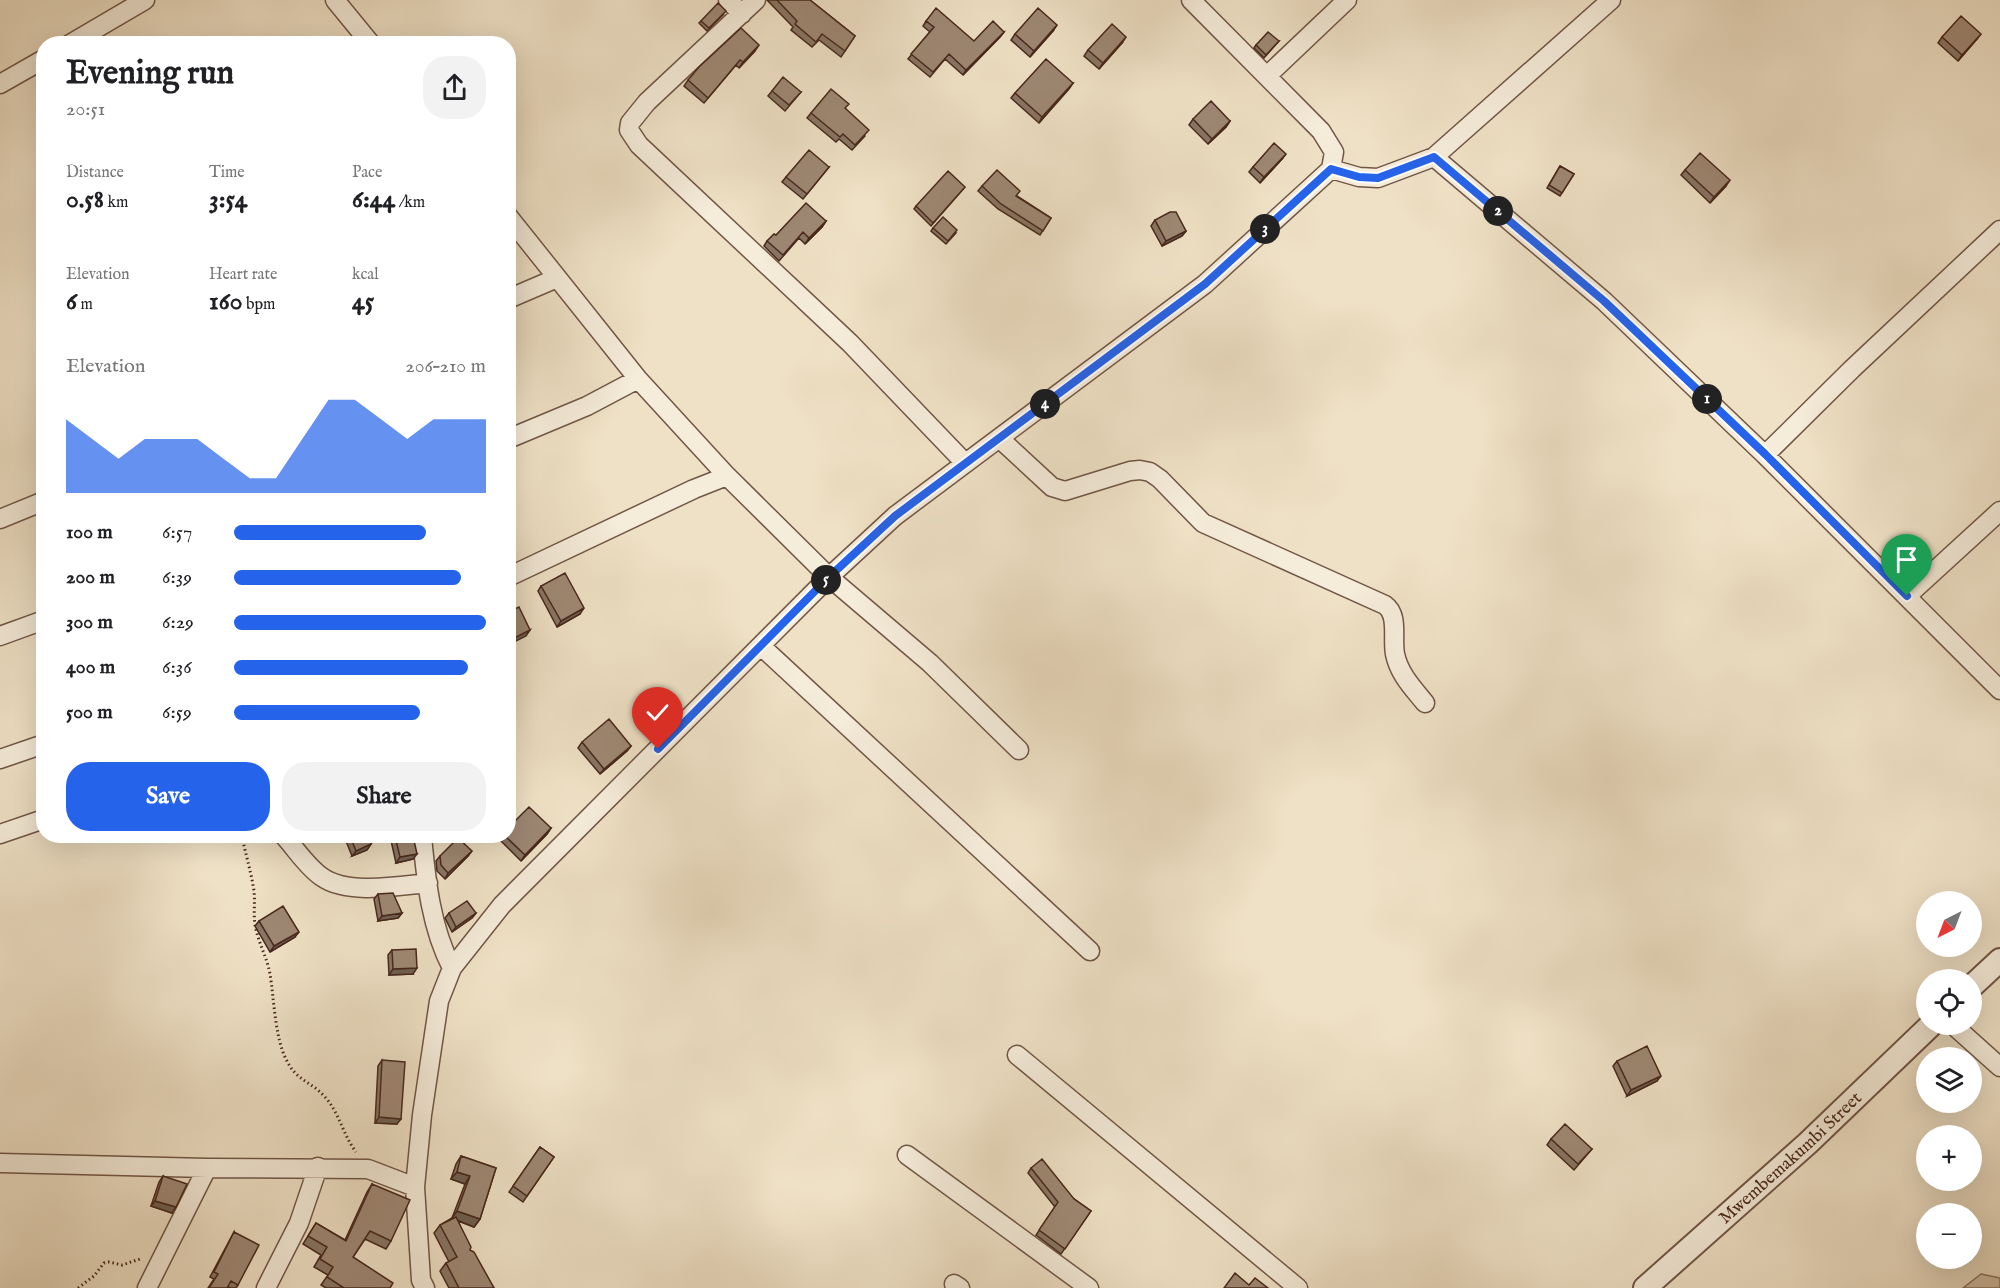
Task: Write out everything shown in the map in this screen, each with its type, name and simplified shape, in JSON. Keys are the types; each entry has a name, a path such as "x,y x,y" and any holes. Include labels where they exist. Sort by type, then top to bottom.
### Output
{"street":[{"path":"84,36 145,0"},
{"path":"335,0 364,36"},
{"path":"728,0 742,14"},
{"path":"756,0 647,102 630,123 629,130 639,145 850,343 965,462"},
{"path":"420,1285 415,1187 422,1115 439,1001 452,968 502,905 829,577 895,516 1205,284 1331,169 1334,152 1321,131 1268,75 1191,0"},
{"path":"1268,75 1347,0"},
{"path":"1331,169 1359,177 1378,178 1434,157 1611,0"},
{"path":"0,84 36,63"},
{"path":"1434,157 1604,301 1765,454 2000,690"},
{"path":"516,226 638,380 727,476 829,577 930,663 1019,750"},
{"path":"1765,454 2000,230"},
{"path":"516,296 557,278"},
{"path":"516,437 587,406 638,380"},
{"path":"999,438 1052,487 1059,490 1065,491 1130,471 1150,472 1160,479 1203,523 1392,609 1395,656 1402,675 1425,703"},
{"path":"516,573 694,489 727,476"},
{"path":"0,519 36,504"},
{"path":"1907,596 2000,511"},
{"path":"0,636 36,623"},
{"path":"761,646 1090,951"},
{"path":"0,759 36,747"},
{"path":"0,834 36,822"},
{"path":"290,843 320,876 331,883 364,888 428,883"},
{"path":"423,843 437,929 443,950 452,968"},
{"path":"1982,977 2000,960"},
{"name":"Mwembemakumbi Street","path":"1649,1287 1808,1143 1921,1035"},
{"path":"1964,1035 2000,1067"},
{"path":"1017,1055 1298,1288"},
{"path":"907,1155 1089,1288"},
{"path":"0,1163 368,1169 415,1187"},
{"path":"266,1288 298,1223 318,1167"},
{"path":"147,1288 207,1168"}],"path":[{"path":"244,843 254,885 256,929 270,972 285,1058 296,1077 323,1094 336,1112 346,1138 368,1169"},
{"path":"78,1288 94,1276 104,1263 122,1265 165,1252"}],"shaded area":[{"path":"1981,1274 2000,1278 2000,1288 1963,1288"}],"building":[{"path":"777,0 810,0 855,36 845,51 822,34 816,42 795,24 797,21"},
{"path":"718,3 726,11 709,28 701,21"},
{"path":"936,8 974,41 993,21 1004,32 966,70 949,54 933,72 911,54 934,27 926,21"},
{"path":"1038,8 1057,25 1034,51 1015,34"},
{"path":"1961,16 1981,34 1962,55 1942,37"},
{"path":"1112,24 1126,37 1103,63 1088,50"},
{"path":"741,28 759,45 743,62 740,60 708,98 688,80"},
{"path":"1268,32 1279,41 1266,55 1256,45"},
{"path":"1046,59 1073,83 1042,117 1015,93"},
{"path":"783,77 801,92 789,105 772,91"},
{"path":"831,89 849,104 845,108 869,130 855,145 843,134 840,137 811,113"},
{"path":"1211,101 1230,121 1212,139 1193,119"},
{"path":"1274,143 1286,154 1264,177 1253,167"},
{"path":"809,150 829,167 807,194 786,177"},
{"path":"1700,153 1730,180 1714,197 1685,170"},
{"path":"1560,166 1574,174 1562,193 1549,185"},
{"path":"997,170 1020,191 1016,196 1051,218 1043,231 1001,204 982,186"},
{"path":"948,171 965,187 933,223 916,206"},
{"path":"806,203 826,221 809,238 803,232 783,255 767,241 774,234 776,235"},
{"path":"1170,212 1176,212 1186,231 1166,241 1155,220"},
{"path":"943,217 957,230 948,241 933,228"},
{"path":"565,573 584,608 561,621 541,586"},
{"path":"519,607 530,630 516,637 516,608"},
{"path":"609,719 631,746 604,769 582,742"},
{"path":"529,807 551,828 525,855 512,843 516,843 516,820"},
{"path":"353,843 370,843 371,844 356,851"},
{"path":"397,843 415,843 417,854 400,857"},
{"path":"453,843 463,843 472,851 448,873 441,865 440,856"},
{"path":"393,893 402,913 382,916 378,894"},
{"path":"467,901 476,913 456,927 449,913"},
{"path":"283,906 299,932 274,946 259,921"},
{"path":"416,949 417,968 393,969 392,950"},
{"path":"1647,1046 1661,1076 1631,1090 1617,1061"},
{"path":"382,1060 405,1062 401,1119 379,1117"},
{"path":"1565,1124 1592,1149 1578,1164 1551,1139"},
{"path":"540,1147 554,1157 527,1196 513,1186"},
{"path":"461,1156 496,1168 480,1219 457,1211 470,1176 457,1172"},
{"path":"1042,1159 1074,1199 1091,1211 1065,1249 1039,1230 1058,1202 1031,1168"},
{"path":"163,1176 187,1184 176,1207 155,1201"},
{"path":"372,1184 410,1200 391,1241 370,1231 353,1257 393,1283 390,1288 344,1288 327,1277 333,1267 320,1259 327,1247 308,1236 316,1223 346,1241"},
{"path":"456,1217 471,1247 470,1250 474,1252 494,1288 459,1288 446,1263 457,1257 440,1225"},
{"path":"234,1232 259,1245 238,1285 231,1281 227,1288 209,1288 218,1274 214,1272"},
{"path":"1235,1273 1249,1285 1255,1278 1268,1288 1224,1288"}],"route":[{"path":"658,749 829,577 895,516 1205,284 1331,169 1359,177 1378,178 1434,157 1604,301 1765,454 1907,596"}]}
